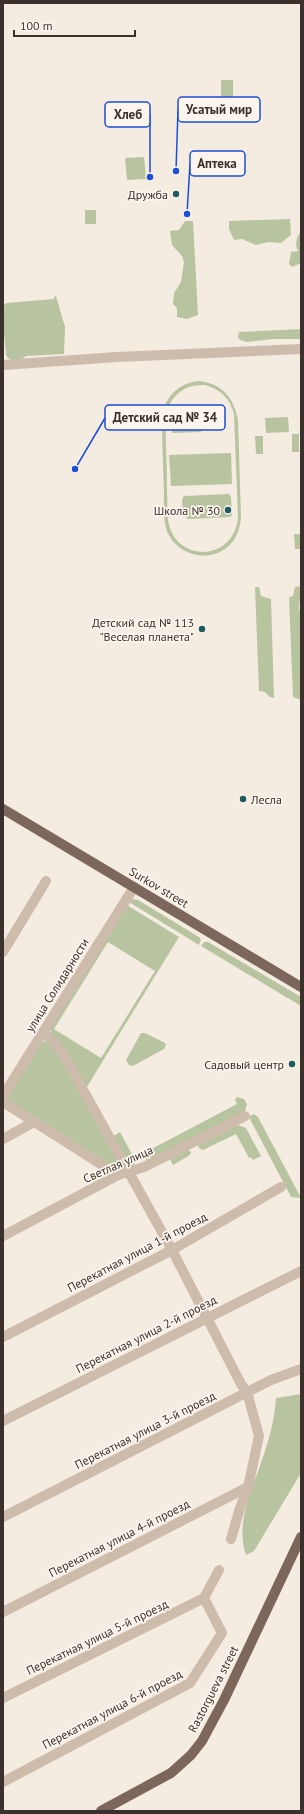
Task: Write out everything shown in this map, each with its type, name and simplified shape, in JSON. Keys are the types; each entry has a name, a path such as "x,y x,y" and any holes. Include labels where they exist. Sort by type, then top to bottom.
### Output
{"main road":[{"name":"Surkov street","path":"3,809 301,987"},
{"name":"Rastorgueva street","path":"101,1811 171,1773 191,1755 202,1741 224,1700 301,1537"}],"street":[{"path":"3,365 124,357 301,349"},
{"path":"3,952 46,881"},
{"name":"улица Солидарности","path":"3,1096 134,887"},
{"path":"43,1032 62,1052 172,1250 240,1384 247,1392 259,1436 248,1488 240,1508 231,1539"},
{"path":"3,1102 118,1175"},
{"name":"Светлая улица","path":"3,1236 118,1175 129,1173 144,1167 245,1116"},
{"path":"3,1139 34,1122"},
{"name":"Перекатная улица 1-й проезд","path":"3,1337 172,1250 281,1187"},
{"name":"Перекатная улица 2-й проезд","path":"3,1421 301,1270"},
{"name":"Перекатная улица 3-й проезд","path":"3,1517 271,1380 301,1369"},
{"name":"Перекатная улица 4-й проезд","path":"3,1612 248,1488"},
{"path":"204,1598 219,1570"},
{"name":"Перекатная улица 5-й проезд","path":"3,1698 204,1598"},
{"name":"Перекатная улица 6-й проезд","path":"3,1782 190,1683 222,1633 204,1598"}],"green space":[{"path":"221,80 233,80 233,99 221,99"},
{"path":"144,157 146,179 127,180 125,158"},
{"path":"85,210 96,210 96,224 85,224"},
{"path":"290,219 291,235 281,243 268,242 256,245 242,239 234,240 229,229 229,221"},
{"path":"185,221 193,221 198,315 187,319 177,317 177,308 173,304 174,293 181,282 184,262 182,256 172,245 170,231 179,230"},
{"path":"301,231 301,263 292,267 289,264 291,252 298,251 296,240"},
{"path":"56,296 65,327 64,354 26,356 22,359 15,360 9,359 6,355 3,322 4,305 7,303 54,299"},
{"path":"301,329 301,339 273,339 247,342 240,340 238,337 239,332"},
{"path":"198,381 206,382 220,388 230,399 238,420 241,517 238,533 233,542 225,549 212,555 204,556 195,555 180,548 169,536 164,519 162,417 166,403 173,393 178,388","holes":["197,385 205,385 224,395 230,403 234,414 238,517 236,527 229,540 217,549 203,552 183,546 177,541 170,528 167,510 165,418 170,404 178,393 184,389"]},
{"path":"201,415 201,432 172,433 172,416"},
{"path":"288,417 289,432 266,433 265,418"},
{"path":"292,434 299,434 299,452 292,452"},
{"path":"255,436 263,436 263,454 256,454"},
{"path":"231,453 232,484 171,486 169,455"},
{"path":"229,494 231,497 232,515 230,517 188,519 183,515 182,500 184,496"},
{"path":"294,534 301,534 301,549 295,549"},
{"path":"301,586 299,609 301,613 301,700 293,697 289,597 293,596 295,587"},
{"path":"255,587 259,587 261,596 271,599 274,698 270,697 265,692 259,691"},
{"path":"133,899 138,900 199,937 201,940 199,945 129,902"},
{"path":"125,904 179,937 85,1090 51,1033 50,1028","holes":["108,942 155,971 101,1058 54,1029"]},
{"path":"204,942 208,942 301,997 301,1006 201,946"},
{"path":"141,1033 145,1033 165,1043 166,1045 164,1049 133,1066 129,1065 126,1060"},
{"path":"45,1041 51,1043 56,1049 124,1171 118,1172 5,1100 40,1044"},
{"path":"237,1097 244,1099 247,1104 245,1111 242,1113 147,1160 140,1155 237,1104 235,1100"},
{"path":"254,1114 258,1117 301,1198 291,1197 250,1119 250,1116"},
{"path":"238,1125 246,1128 261,1156 253,1160 251,1157 249,1158 236,1134 203,1150 199,1148 198,1145"},
{"path":"120,1132 135,1160 134,1166 130,1169 112,1137"},
{"path":"188,1150 191,1152 190,1155 173,1165 170,1159"},
{"path":"301,1394 301,1473 254,1551 246,1555 242,1531 246,1507 265,1452 276,1398"}],"place":[{"name":"Усатый мир","path":"176,171"},
{"name":"Хлеб","path":"150,177"},
{"name":"Дружба","path":"176,194"},
{"name":"Аптека","path":"187,214"},
{"name":"Детский сад № 34","path":"75,469"},
{"name":"Школа № 30","path":"228,510"},
{"name":"Детский сад № 113 \"Веселая планета\"","path":"202,629"},
{"name":"Лесла","path":"243,799"},
{"name":"Садовый центр","path":"292,1064"}]}
